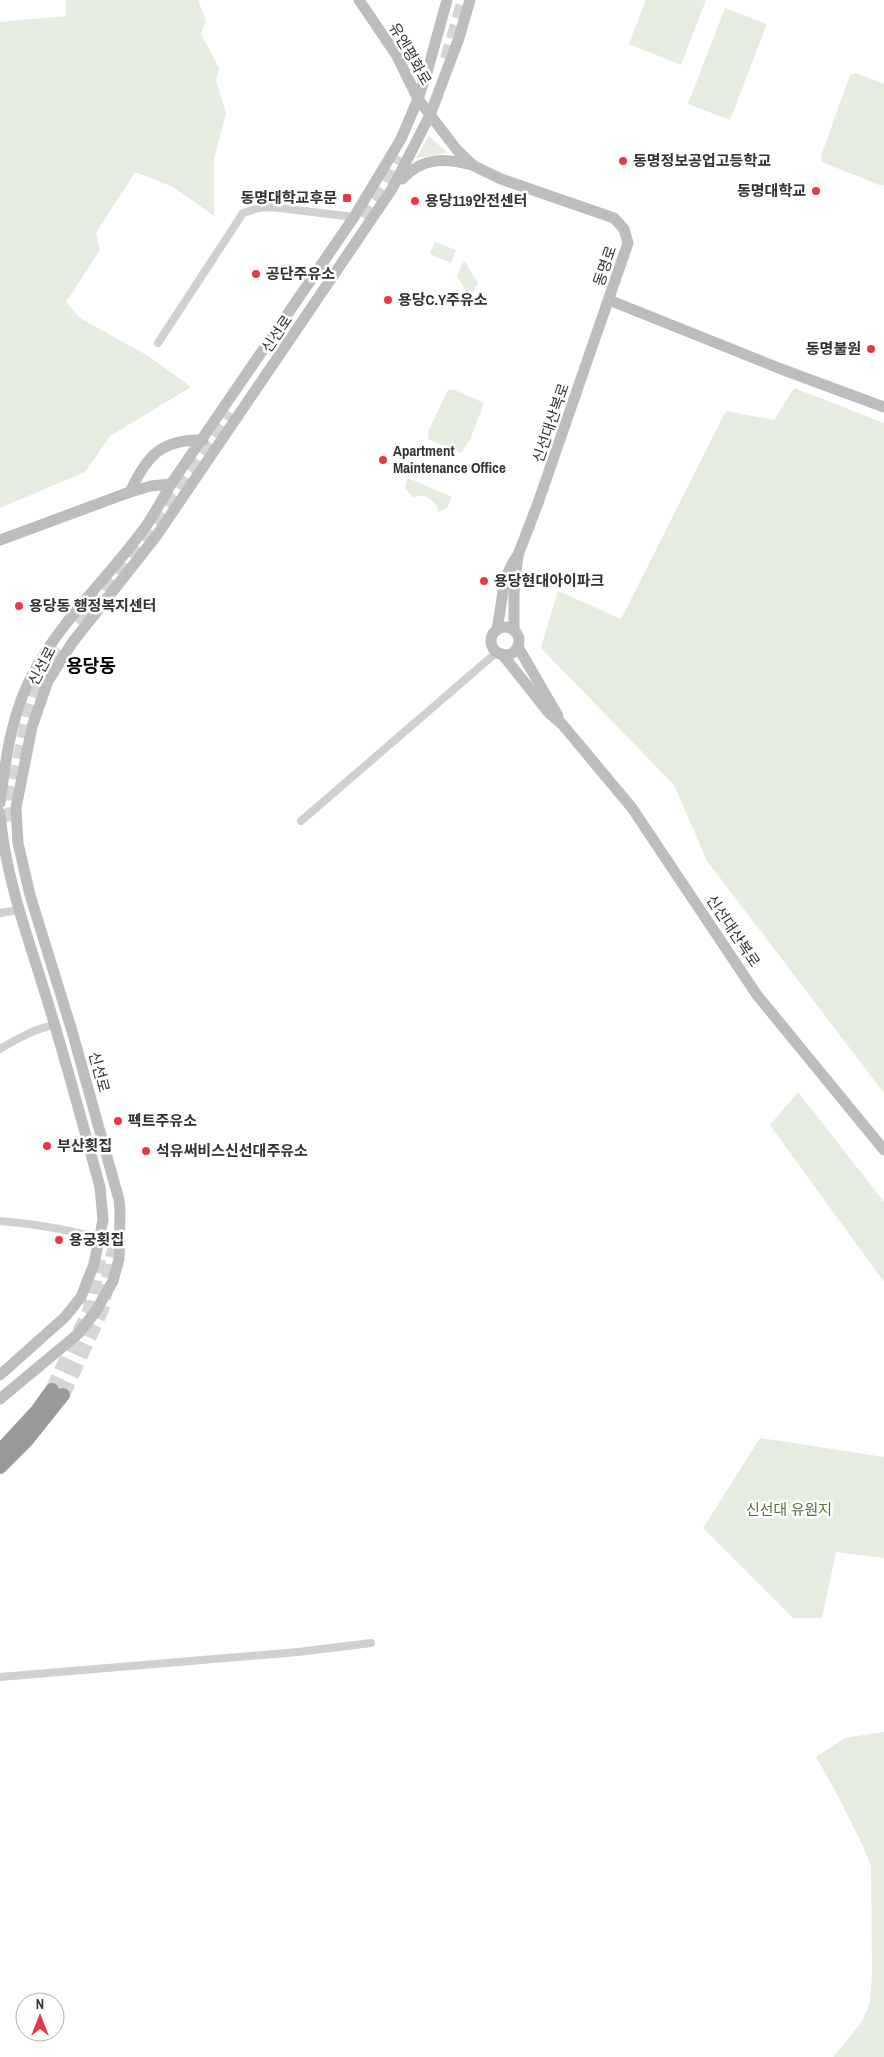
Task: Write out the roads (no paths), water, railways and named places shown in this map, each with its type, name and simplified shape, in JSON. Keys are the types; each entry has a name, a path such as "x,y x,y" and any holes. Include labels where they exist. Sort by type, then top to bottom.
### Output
{"highway":[{"path":"0,1451 57,1392 27,1440 0,1467"}],"main road":[{"name":"유엔평화로","path":"359,0 397,56 418,99"},
{"name":"신선로","path":"0,803 5,760 13,722 36,668 71,619 146,526 172,484 354,217 401,139 418,99 447,0"},
{"name":"신선로","path":"0,1399 78,1334 88,1322 113,1281 119,1259 120,1244 119,1200 72,1031 30,895 17,833 16,808 32,727 51,676 72,643 156,535 392,190 430,115 459,38 470,0"},
{"name":"동명로","path":"418,99 457,150 474,166 501,179 614,218 624,229 628,243 609,300 781,369 884,407"},
{"path":"392,190 408,173 420,165 433,160 474,166"},
{"name":"신선대산복로","path":"609,300 538,503 518,555 505,579 496,630 491,641 549,713 562,724 632,808 757,995 884,1150"},
{"path":"130,492 145,464 167,444 183,440 203,440"},
{"path":"0,540 130,492 151,486 172,484"},
{"name":"신선대산복로","path":"518,555 514,593 514,630 518,635 518,647 562,724"},
{"path":"496,630 508,627 514,630"},
{"path":"499,653 514,652 518,647"},
{"name":"신선로","path":"0,814 2,834 18,910 54,1025 100,1187 103,1220 94,1264 81,1297 65,1317 0,1375"},
{"path":"2,834 17,833"}],"street":[{"path":"158,343 243,213 270,207 354,217"},
{"path":"301,821 499,653"},
{"path":"0,913 10,913 18,910"},
{"path":"0,1049 43,1027 54,1025"},
{"path":"0,1221 26,1223 100,1237 120,1244"},
{"path":"0,1677 298,1652 371,1643"}],"tunnel":[{"path":"447,59 464,0"},
{"path":"360,216 397,155"},
{"path":"80,625 233,414"},
{"path":"13,821 11,800 27,723 36,692 48,670 62,651"},
{"path":"63,1395 102,1310 115,1244 115,1233"},
{"path":"52,1390 90,1309 100,1254"}],"place":[{"name":"동명정보공업고등학교","path":"623,161"},
{"name":"동명대학교","path":"816,191"},
{"name":"동명대학교후문","path":"347,198"},
{"name":"용당119안전센터","path":"415,201"},
{"name":"공단주유소","path":"256,274"},
{"name":"용당C.Y주유소","path":"388,300"},
{"name":"동명불원","path":"871,349"},
{"name":"Apartment Maintenance Office","path":"383,460"},
{"name":"용당현대아이파크","path":"484,581"},
{"name":"용당동 행정복지센터","path":"19,606"},
{"name":"펙트주유소","path":"118,1121"},
{"name":"부산횟집","path":"47,1146"},
{"name":"석유써비스신선대주유소","path":"146,1151"},
{"name":"용궁횟집","path":"59,1240"}],"district":[{"name":"용당동","path":"91,666"}],"park label":[{"name":"신선대 유원지","path":"789,1510"}]}
